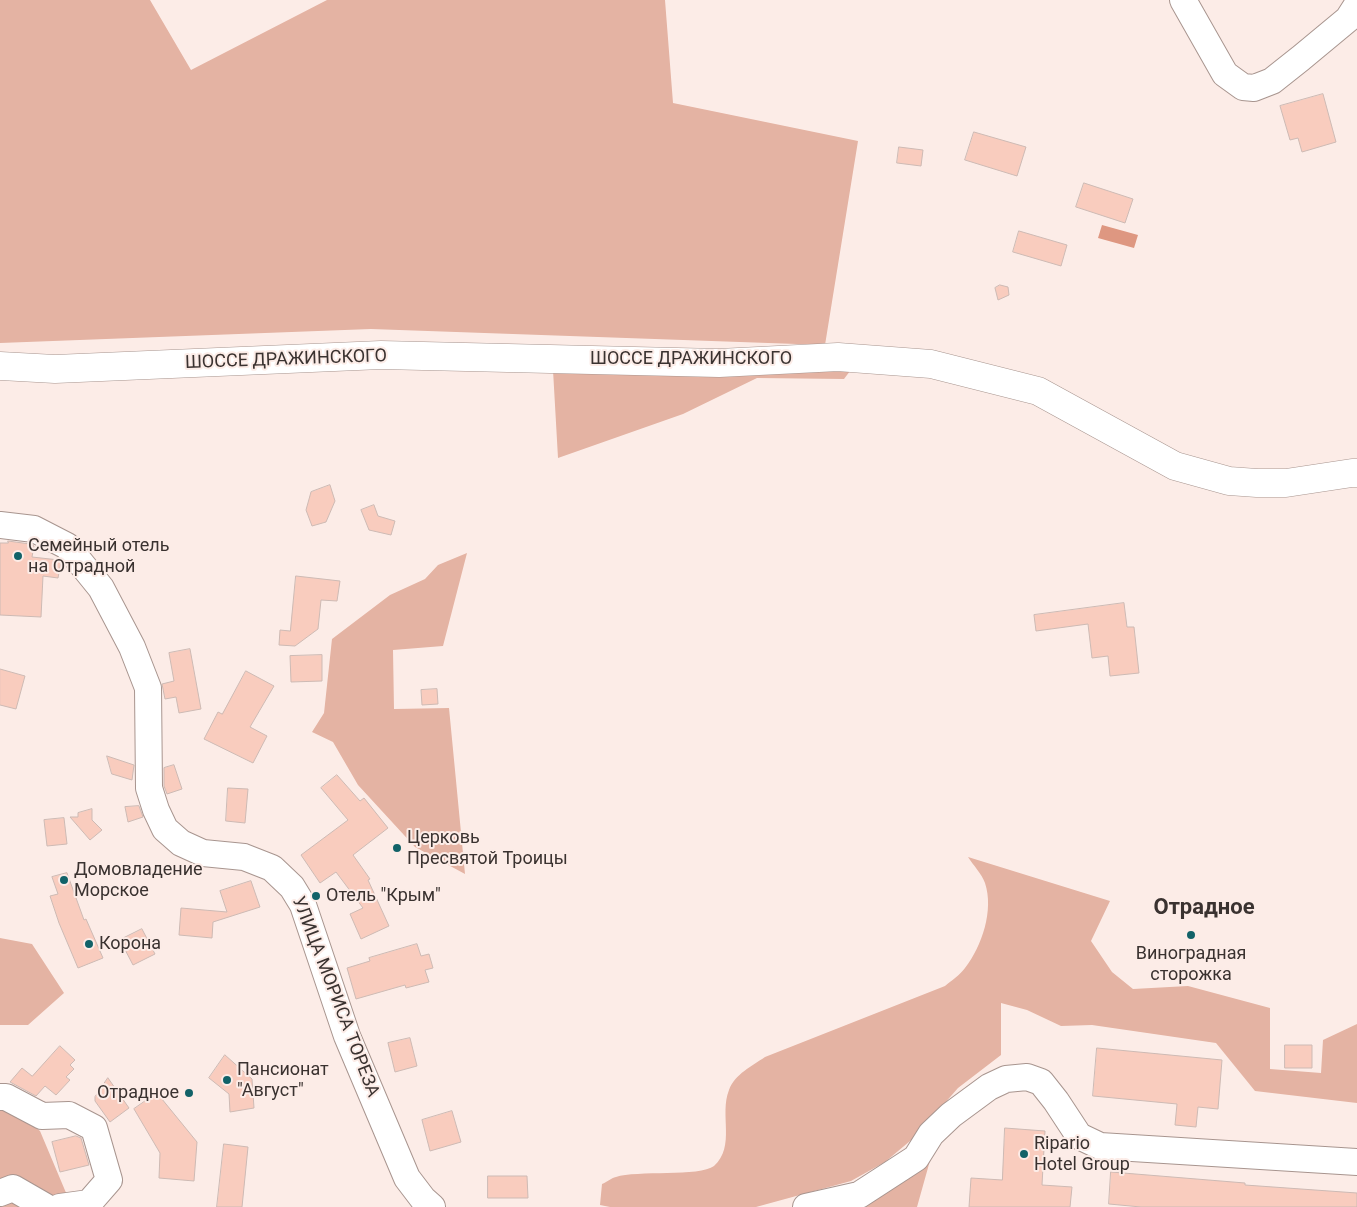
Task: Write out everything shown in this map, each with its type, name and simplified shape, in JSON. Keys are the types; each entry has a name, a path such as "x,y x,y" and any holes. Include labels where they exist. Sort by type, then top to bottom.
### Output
{"main road":[{"name":"ШОССЕ ДРАЖИНСКОГО","path":"0,366 55,369 380,355 719,363 838,357 922,363 1038,391 1175,466 1229,481 1257,483 1286,482 1357,473"}],"street":[{"path":"1183,0 1225,74 1243,86 1254,88 1272,81 1301,58 1348,19 1357,5"},
{"name":"УЛИЦА МОРИСА ТОРЕЗА","path":"0,525 34,529 67,546 101,588 132,647 148,688 149,788 165,829 181,843 203,853 244,857 272,868 292,887 303,905 347,1036 407,1178 422,1199 432,1207"},
{"path":"806,1207 859,1195 916,1158 931,1134 951,1115 989,1087 1006,1079 1027,1077 1042,1082 1078,1136 1100,1146 1357,1162"},
{"path":"0,1097 6,1096 42,1116 69,1115 94,1128 109,1180 90,1204 60,1207"},
{"path":"0,1193 14,1188 46,1207"}],"shaded area":[{"path":"0,0 150,0 191,70 327,0 665,0 673,103 858,141 825,345 371,329 0,343"},
{"path":"1102,225 1138,235 1134,248 1098,238"},
{"path":"697,366 850,371 844,379 757,378 683,414 558,458 553,370"},
{"path":"467,553 443,646 393,650 394,709 449,708 465,874 415,847 358,785 333,742 312,732 324,713 332,639 390,595 425,579 438,565"},
{"path":"968,857 1110,901 1091,941 1112,972 1133,989 1188,986 1270,1008 1270,1069 1321,1073 1323,1040 1357,1024 1357,1103 1255,1091 1216,1043 1092,1025 1061,1026 1027,1010 1001,1003 1001,1055 958,1088 916,1136 885,1162 851,1181 756,1207 610,1207 600,1205 602,1184 614,1178 625,1175 696,1171 714,1166 721,1158 726,1140 726,1100 729,1090 735,1079 749,1067 765,1057 945,986 961,973 977,949 981,939 988,905 984,880"},
{"path":"0,938 32,944 64,993 28,1025 0,1025"},
{"path":"0,1100 40,1131 72,1207 0,1207"},
{"path":"931,1157 917,1207 850,1207 870,1201 899,1185"}],"building":[{"path":"1323,94 1336,142 1302,152 1298,138 1290,140 1280,106"},
{"path":"974,132 1026,147 1017,176 965,160"},
{"path":"899,147 923,150 921,166 897,163"},
{"path":"1084,183 1133,199 1125,223 1076,207"},
{"path":"1019,231 1067,245 1061,266 1013,252"},
{"path":"1000,285 1008,287 1009,295 998,300 995,288"},
{"path":"330,485 335,501 326,522 312,526 306,510 311,492"},
{"path":"374,505 378,516 395,521 391,535 369,530 361,510"},
{"path":"8,541 34,546 32,557 59,560 61,562 58,578 43,576 41,617 0,615 0,543 8,543"},
{"path":"296,576 340,581 337,601 321,600 318,629 295,646 279,645 280,630 290,631"},
{"path":"1124,603 1127,627 1134,627 1139,673 1110,676 1108,656 1092,658 1088,624 1036,631 1034,615"},
{"path":"190,649 201,709 179,713 176,697 165,699 162,684 174,681 169,653"},
{"path":"322,655 322,681 291,682 290,656"},
{"path":"0,669 25,676 16,709 0,705"},
{"path":"246,671 274,686 250,727 267,736 253,763 204,739 218,712 222,714"},
{"path":"437,689 438,704 422,705 421,690"},
{"path":"107,756 134,765 132,780 112,774"},
{"path":"174,765 182,789 167,794 164,786 164,768"},
{"path":"337,775 360,801 364,798 388,828 353,855 370,879 368,880 389,926 361,939 350,914 363,908 336,872 320,883 301,855 348,820 321,788"},
{"path":"228,788 248,789 245,823 226,821"},
{"path":"139,806 143,817 128,822 125,807"},
{"path":"92,809 92,820 102,830 90,840 70,817 78,817 78,813"},
{"path":"64,818 67,844 47,846 44,820"},
{"path":"67,873 84,920 86,919 103,958 78,968 50,896 58,894 52,877"},
{"path":"251,881 260,907 213,922 212,938 179,935 181,908 227,912 220,891"},
{"path":"142,929 155,954 133,965 120,940"},
{"path":"417,944 421,956 429,954 433,968 425,970 429,982 406,988 405,985 356,999 347,968 370,961 369,958"},
{"path":"410,1038 417,1066 395,1072 388,1043"},
{"path":"1285,1045 1312,1045 1312,1068 1285,1068"},
{"path":"60,1046 75,1060 70,1065 74,1069 66,1077 70,1080 56,1095 45,1086 36,1096 10,1082 22,1068 32,1076"},
{"path":"1097,1048 1222,1060 1218,1109 1198,1107 1196,1127 1175,1125 1177,1104 1093,1096"},
{"path":"225,1055 252,1079 254,1108 230,1112 229,1094 209,1078"},
{"path":"108,1078 129,1108 110,1122 95,1101 95,1097"},
{"path":"157,1093 197,1142 194,1181 159,1178 160,1153 134,1109"},
{"path":"452,1111 461,1142 430,1151 422,1120"},
{"name":"Ripario Hotel Group","path":"1005,1128 1045,1131 1042,1185 1072,1187 1070,1207 969,1207 971,1178 1002,1180"},
{"path":"76,1136 81,1138 89,1165 60,1172 52,1142"},
{"path":"224,1144 248,1147 242,1207 217,1207"},
{"path":"1111,1172 1245,1183 1245,1185 1357,1193 1357,1207 1141,1207 1109,1204"},
{"path":"488,1176 527,1176 528,1198 488,1198"}],"place":[{"name":"Семейный отель на Отрадной","path":"18,556"},
{"name":"Церковь Пресвятой Троицы","path":"397,848"},
{"name":"Домовладение Морское","path":"64,880"},
{"name":"Отель \"Крым\"","path":"316,896"},
{"name":"Виноградная сторожка","path":"1191,935"},
{"name":"Корона","path":"89,944"},
{"name":"Пансионат \"Август\"","path":"227,1080"},
{"name":"Отрадное","path":"189,1093"},
{"name":"Ripario Hotel Group","path":"1024,1154"}],"district":[{"name":"Отрадное","path":"1204,908"}]}
